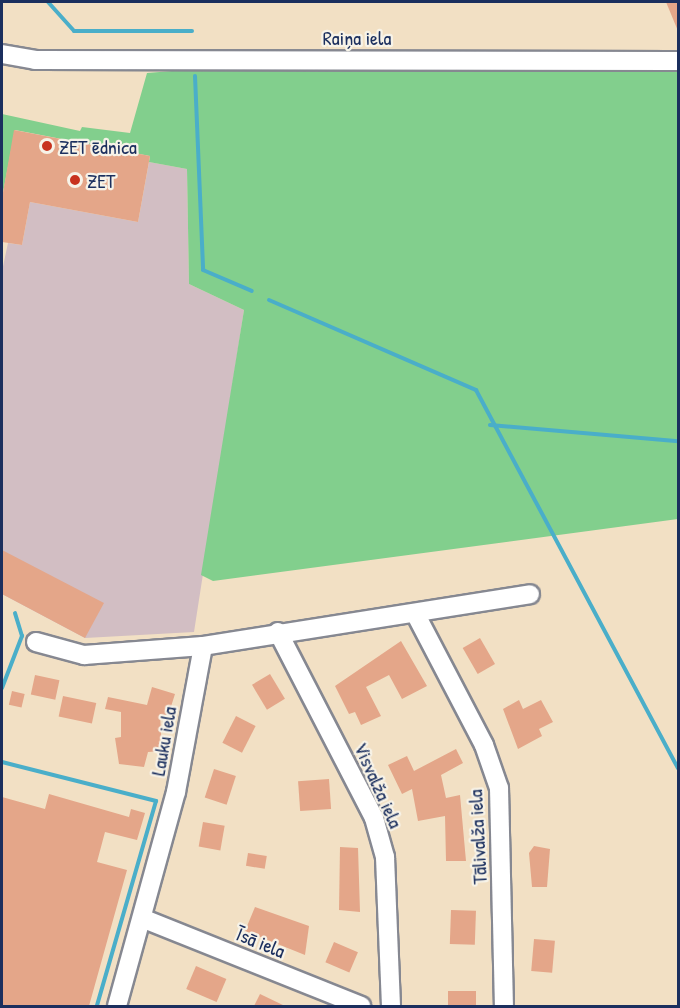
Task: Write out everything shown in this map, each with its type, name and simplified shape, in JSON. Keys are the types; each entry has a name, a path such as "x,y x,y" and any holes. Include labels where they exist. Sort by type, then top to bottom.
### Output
{"street":[{"name":"Raiņa iela","path":"2,54 35,60"},
{"name":"Raiņa iela","path":"2,65 35,60 678,61"},
{"path":"36,642 84,655 203,646 278,632 530,594"},
{"name":"Tālivalža iela","path":"415,613 484,745 499,788 504,1006"},
{"name":"Visvalža iela","path":"278,632 377,827 385,857 391,1006"},
{"name":"Lauku iela","path":"117,1006 144,919 176,792 203,646"},
{"name":"Īsā iela","path":"144,919 361,1006"}],"shaded area":[{"path":"149,162 187,169 189,284 244,310 194,632 85,638 2,594 2,271 8,243 22,245 30,202 138,222"}],"green space":[{"path":"184,58 678,61 678,519 213,581 201,575 244,310 189,284 187,169 149,162 150,156 15,130 2,198 2,114 80,131 82,127 130,133 147,73 184,70"}],"building":[{"path":"666,2 678,2 678,31"},
{"name":"ZET","path":"14,130 150,156 138,222 30,202 22,245 2,242 2,198"},
{"path":"2,550 104,603 85,638 2,594"},
{"path":"480,638 495,664 478,674 463,648"},
{"path":"401,641 427,686 402,699 389,675 366,687 381,716 361,725 355,712 349,714 335,686"},
{"path":"270,674 285,699 267,710 252,685"},
{"path":"35,675 59,680 55,700 31,695"},
{"path":"152,687 175,694 168,716 160,714 162,751 148,752 144,767 119,764 115,738 121,737 121,712 105,709 108,697 147,705"},
{"path":"12,691 25,694 22,708 9,705"},
{"path":"63,696 96,703 92,724 59,717"},
{"path":"519,700 523,709 541,700 553,722 539,729 542,736 518,749 503,709"},
{"path":"236,716 256,726 242,753 222,743"},
{"path":"456,749 463,763 441,775 446,798 460,795 466,861 446,861 445,816 418,821 412,789 402,794 388,765 407,756 414,771"},
{"path":"214,769 236,776 227,805 205,798"},
{"path":"329,779 331,809 300,811 298,781"},
{"path":"49,794 129,817 131,809 145,813 137,840 105,832 97,862 127,870 89,1006 2,1006 2,797 45,809"},
{"path":"203,822 225,826 220,850 199,847"},
{"path":"534,846 550,849 547,887 532,887 529,853"},
{"path":"340,847 358,848 360,912 339,910"},
{"path":"248,853 267,856 265,869 246,866"},
{"path":"255,907 309,926 305,955 245,931"},
{"path":"451,910 476,911 475,945 450,944"},
{"path":"534,939 555,941 552,973 531,971"},
{"path":"334,942 358,952 349,972 325,962"},
{"path":"196,966 226,979 217,1002 186,989"},
{"path":"448,991 476,991 476,1006 448,1006"},
{"path":"260,994 285,1006 254,1006"}],"waterway":[{"path":"48,2 74,31 192,31"},
{"path":"195,76 203,270 252,291"},
{"path":"269,300 476,390 678,768"},
{"path":"490,425 678,441"},
{"path":"2,688 22,636 15,613"},
{"path":"2,762 156,801 97,1006"}],"place":[{"name":"ZET ēdnica","path":"47,146"},
{"name":"ZET","path":"75,180"}]}
